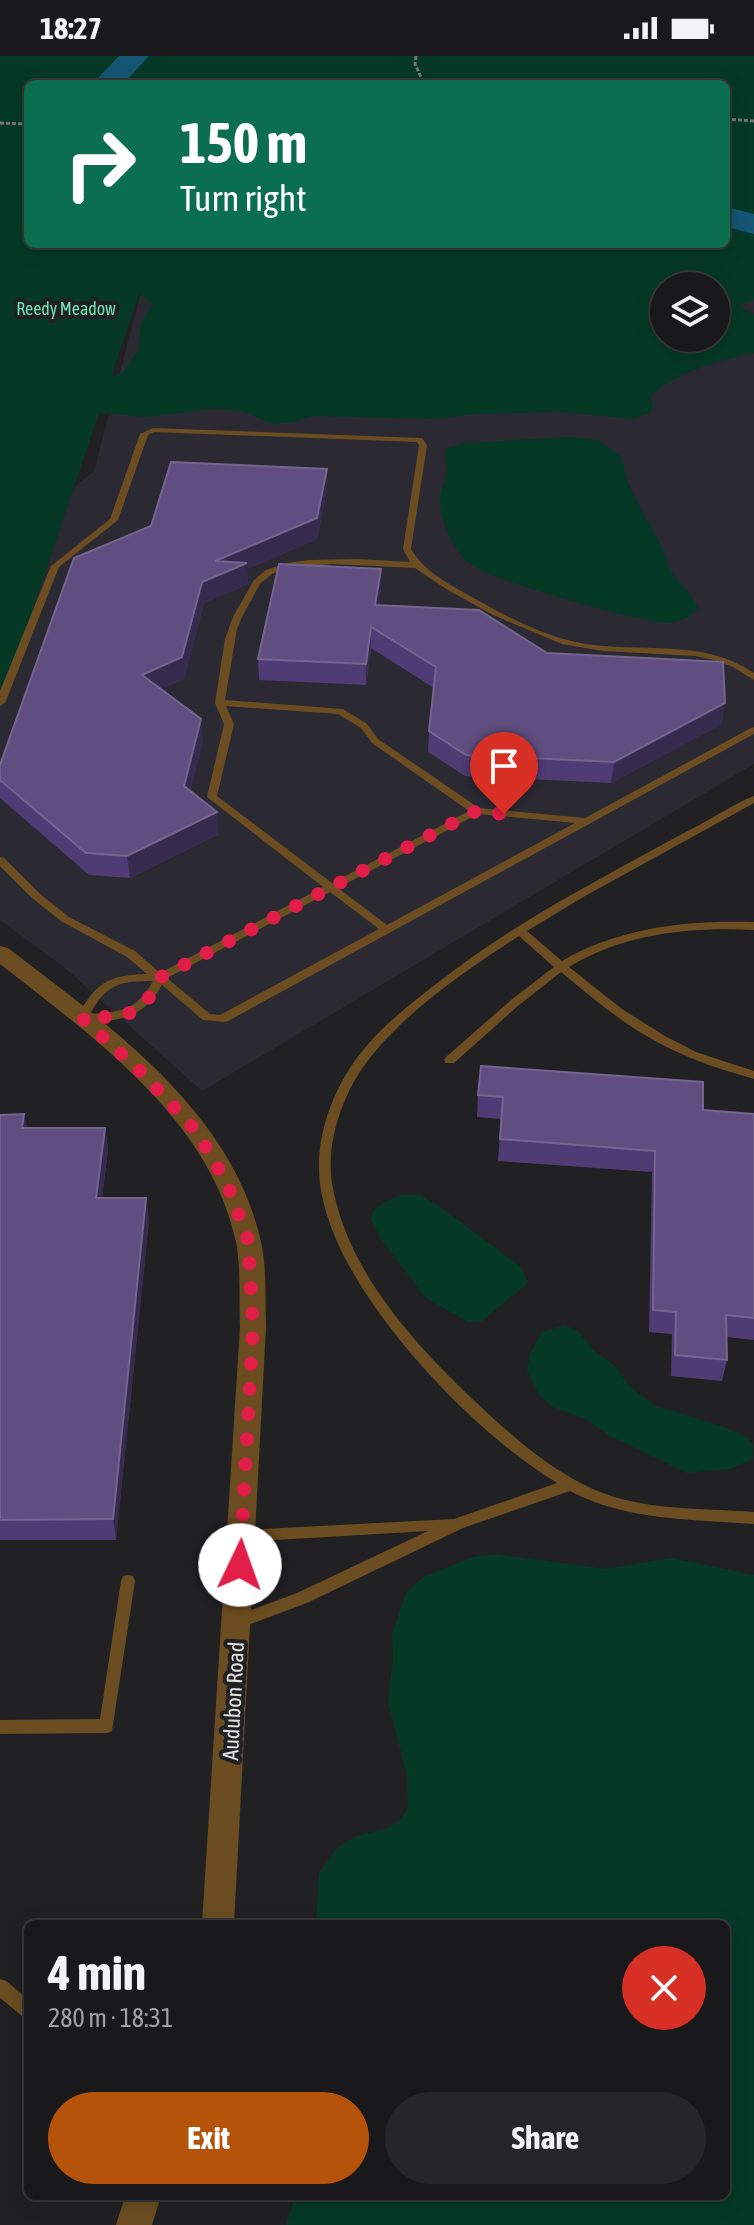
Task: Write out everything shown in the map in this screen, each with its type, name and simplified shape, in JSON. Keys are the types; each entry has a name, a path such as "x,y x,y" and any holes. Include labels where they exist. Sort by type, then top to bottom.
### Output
{"street":[{"name":"Audubon Road","path":"0,953 82,1018 142,1073 196,1131 227,1183 248,1240 253,1327 218,1920"},
{"path":"134,2225 142,2200"}],"lane":[{"path":"0,703 55,566 112,523 144,434 148,431 419,440 423,445 407,549 417,565 472,598 560,641 583,646 718,655 754,677"},
{"path":"387,930 212,797 229,724 220,703 236,619 257,581 289,565 310,562 417,565"},
{"path":"220,703 344,712 369,730 375,741 476,811 589,821"},
{"path":"0,860 36,896 65,919 120,947 207,1017 222,1019 754,730"},
{"path":"754,799 519,930 395,1024 369,1051 350,1078 332,1124 324,1161 332,1206 357,1269 411,1342 456,1392 503,1434 569,1485 615,1504 754,1518"},
{"path":"161,977 149,1002 124,1016 82,1018 95,992 120,978 161,977 476,811"},
{"path":"450,1060 562,967 588,952 634,937 731,925 754,926"},
{"path":"519,930 562,967 652,1034 684,1051 754,1075"},
{"path":"237,1622 302,1598 458,1524 569,1485"},
{"path":"242,1536 458,1524"},
{"path":"0,1727 107,1726 128,1581"},
{"path":"0,1987 24,2007"}],"path":[{"path":"416,56 415,64 422,80"},
{"path":"730,119 754,121"},
{"path":"0,123 24,124"}],"shaded area":[{"path":"754,260 754,764 202,1091 65,968 0,920 0,656 51,506 94,471 149,262"}],"green space":[{"name":"Reedy Meadow","path":"0,56 754,56 754,300 739,306 754,315 754,353 686,373 651,396 653,407 649,413 633,419 559,412 474,414 439,419 313,416 273,424 244,412 217,408 148,417 99,413 0,707","holes":["139,294 153,303 141,323 138,351 122,373 111,377"]},
{"path":"569,437 598,440 622,457 632,490 662,546 670,569 698,608 692,614 666,623 598,608 508,581 472,565 459,553 449,536 441,510 447,448 465,443"},
{"path":"400,1195 420,1195 442,1208 521,1267 528,1283 482,1321 468,1322 425,1297 381,1239 371,1220 378,1206"},
{"path":"565,1325 579,1332 593,1350 614,1365 630,1387 654,1405 727,1428 748,1438 753,1445 753,1459 730,1469 687,1473 610,1436 586,1419 553,1407 540,1396 527,1371 530,1354 542,1332"},
{"path":"496,1554 606,1569 672,1558 754,1575 754,2225 286,2225 294,2200 730,2200 730,1920 316,1920 319,1874 336,1849 354,1837 388,1828 401,1819 408,1807 407,1776 388,1702 393,1659 392,1634 406,1593 423,1577 473,1557"}],"building":[{"path":"171,462 327,469 317,518 215,561 247,563 202,582 182,657 142,675 201,719 184,786 217,812 127,856 86,853 0,780 0,765 74,558 151,526"},
{"path":"279,564 381,569 375,605 479,610 547,653 723,662 725,703 614,762 466,755 429,731 436,667 371,627 366,664 258,659"},
{"path":"481,1066 703,1082 703,1110 754,1114 754,1318 726,1315 727,1360 675,1355 676,1312 653,1310 655,1151 500,1139 503,1097 478,1095"},
{"path":"24,1114 22,1128 105,1128 96,1198 146,1198 113,1519 0,1520 0,1115"}],"waterway":[{"path":"111,80 135,56"},
{"path":"730,218 754,224"}],"route":[{"path":"240,1565 253,1327 248,1240 227,1183 196,1131 142,1073 82,1018 124,1016 149,1002 161,977 330,886 476,811 504,814"}]}
